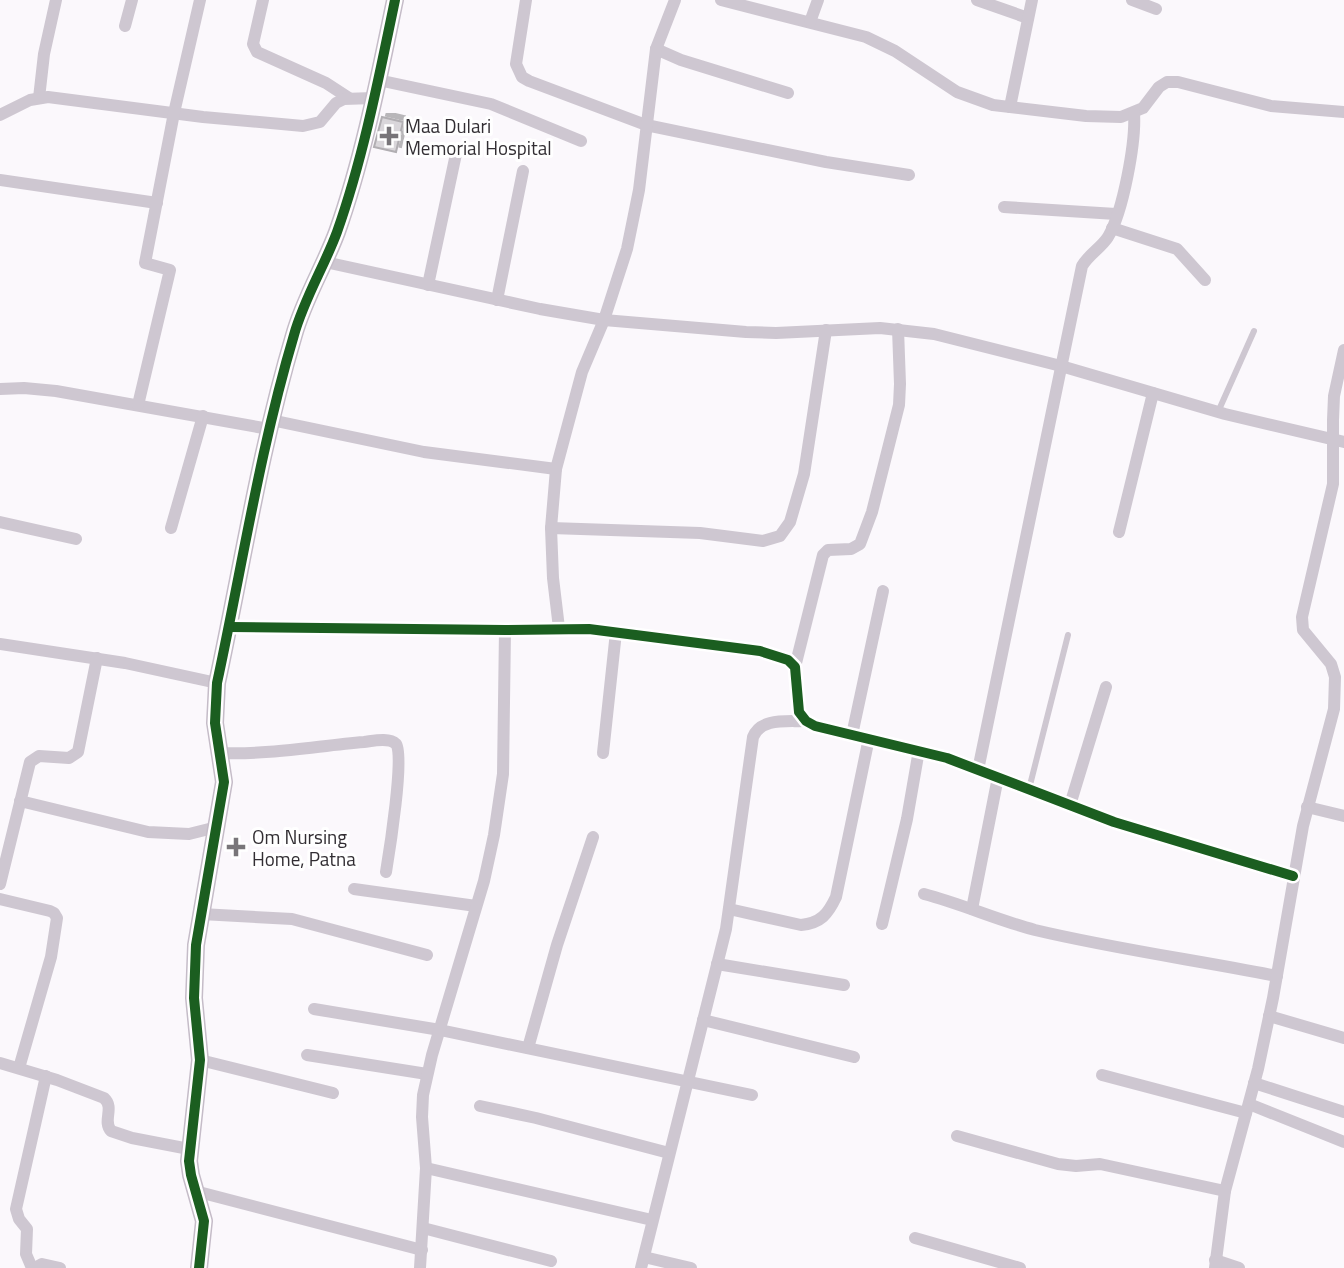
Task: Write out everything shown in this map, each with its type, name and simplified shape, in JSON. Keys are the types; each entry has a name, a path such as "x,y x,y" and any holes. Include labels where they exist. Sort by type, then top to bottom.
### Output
{"street":[{"path":"39,98 44,54 56,0"},
{"path":"125,26 132,0"},
{"path":"138,405 170,270 145,264 174,113 200,0"},
{"path":"263,0 253,44 257,52 326,83 349,98"},
{"path":"200,1268 204,1222 191,1175 189,1149 201,1060 194,974 201,914 224,782 215,723 217,683 270,424 299,320 325,262 349,194 395,0"},
{"path":"526,0 516,64 522,77 646,125 837,164 909,175"},
{"path":"559,628 551,528 556,470 582,372 620,274 633,222 656,49 675,0"},
{"path":"721,0 883,44 957,92 980,102 1105,118 1134,113 1143,108 1159,87 1167,82 1178,82 1271,106 1344,112"},
{"path":"810,22 818,0"},
{"path":"977,0 1028,18"},
{"path":"1010,107 1032,0"},
{"path":"1132,0 1156,9"},
{"path":"656,49 681,60 788,93"},
{"path":"377,80 491,104 581,141"},
{"path":"0,115 39,98 68,98 174,113 303,126 320,121 337,103 349,98 373,98"},
{"path":"978,770 1027,545 1082,266 1104,242 1112,228 1133,144 1134,113"},
{"path":"428,285 456,153"},
{"path":"497,300 523,171"},
{"path":"0,180 157,203"},
{"path":"1004,207 1116,214"},
{"path":"1112,228 1177,249 1205,280"},
{"path":"325,262 497,300 604,320 746,332 898,329 934,334 1061,366 1218,412 1339,441"},
{"path":"806,721 799,712 794,667 823,555 828,550 851,549 860,544 872,512 898,405 898,329"},
{"path":"551,528 700,533 763,541 780,536 790,522 804,474 825,330"},
{"path":"1239,1268 1215,1264 1225,1191 1248,1109 1269,1016 1307,807 1334,709 1335,677 1331,664 1303,630 1302,617 1331,493 1339,441 1334,396 1344,350"},
{"path":"0,389 56,391 203,416 270,424 424,452 556,470"},
{"path":"1119,532 1153,393"},
{"path":"171,528 203,416"},
{"path":"0,522 76,539"},
{"path":"852,735 883,591"},
{"path":"230,627 505,630 559,628 616,632 760,651 788,660 794,667"},
{"path":"420,1268 426,1168 422,1117 427,1074 494,835 503,774 505,630"},
{"path":"603,754 616,632"},
{"path":"0,644 97,658 217,683"},
{"path":"0,884 30,762 34,758 69,758 78,752 97,658"},
{"path":"1331,664 1344,668"},
{"path":"1070,805 1106,687"},
{"path":"691,1268 643,1263 729,909 753,737 757,729 765,724 806,721 831,731 919,750 1158,837 1293,876"},
{"path":"729,909 802,925 813,924 825,916 836,897 869,738"},
{"path":"220,753 259,754 345,743 394,742 398,746 398,771 386,872"},
{"path":"882,924 904,831 919,750"},
{"path":"972,909 998,777"},
{"path":"20,801 148,832 189,834 217,827"},
{"path":"1307,807 1344,816"},
{"path":"528,1048 557,945 593,837"},
{"path":"354,889 476,906"},
{"path":"924,894 1001,921 1099,945 1277,976"},
{"path":"0,898 50,911 57,918 51,957 19,1068"},
{"path":"201,914 292,919 427,955"},
{"path":"717,964 844,985"},
{"path":"314,1009 440,1030 752,1094"},
{"path":"1269,1016 1344,1038"},
{"path":"703,1020 854,1057"},
{"path":"307,1055 427,1074"},
{"path":"201,1060 334,1093"},
{"path":"0,1063 46,1076 108,1102 108,1128 111,1131 189,1149"},
{"path":"1102,1075 1248,1109 1344,1142"},
{"path":"46,1076 16,1209 19,1220 27,1229 26,1254 33,1268 42,1264 60,1268"},
{"path":"1254,1083 1344,1112"},
{"path":"480,1106 669,1153"},
{"path":"957,1136 1058,1164 1100,1164 1225,1191"},
{"path":"426,1168 652,1220"},
{"path":"195,1191 422,1250"},
{"path":"423,1228 551,1261"},
{"path":"915,1238 1020,1268"}],"lane":[{"path":"1218,412 1254,331"},
{"path":"1029,789 1068,635"}],"building":[{"path":"382,117 403,122 396,152 374,147"}],"cycle path":[{"path":"199,1268 204,1221 189,1161 200,1060 194,998 196,945 224,782 215,723 217,683 261,465 282,378 298,322 332,245 355,176 395,0"},
{"path":"230,627 589,629 760,651 788,660 795,667 799,712 806,721 815,726 947,758 1114,822 1293,876"}],"place":[{"name":"Maa Dulari Memorial Hospital","path":"389,136"},
{"name":"Om Nursing Home, Patna","path":"236,847"}]}
